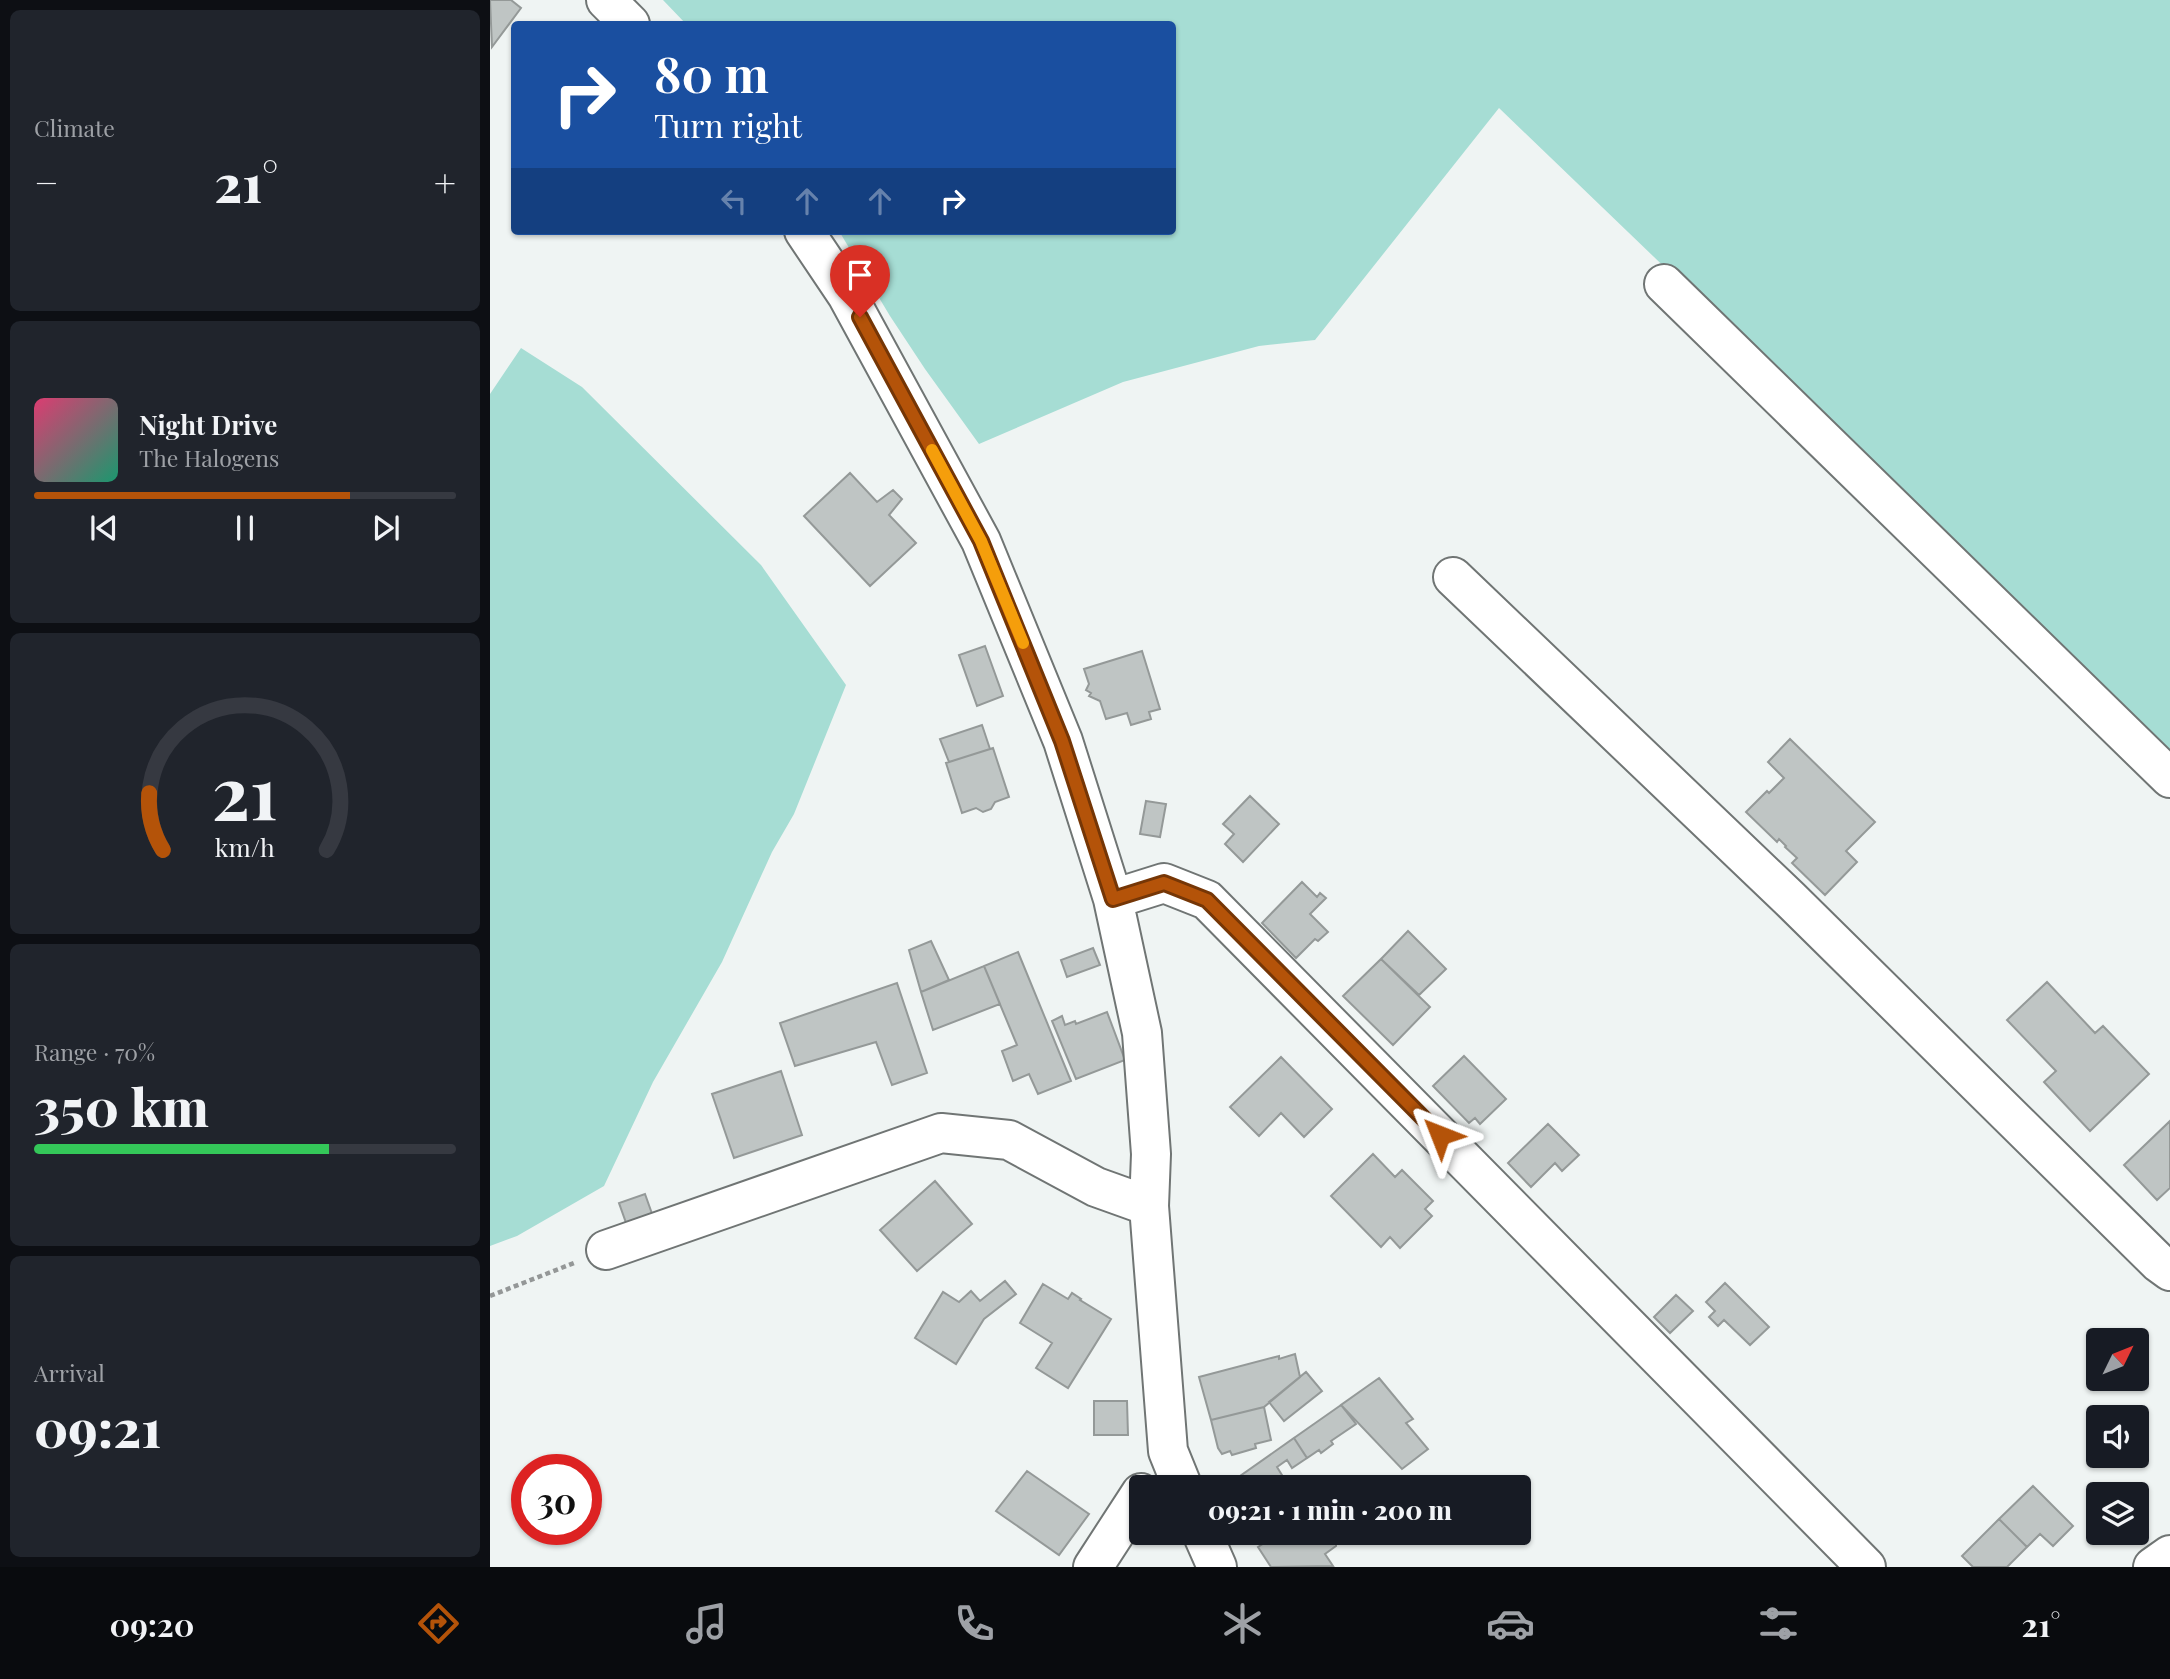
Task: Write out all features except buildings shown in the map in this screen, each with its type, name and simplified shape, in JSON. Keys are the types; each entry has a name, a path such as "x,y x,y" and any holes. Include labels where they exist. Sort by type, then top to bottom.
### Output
{"street":[{"path":"606,0 626,21"},
{"path":"807,235 848,295 981,541 1062,741 1113,899 1142,1034 1151,1154 1149,1206 1168,1451 1178,1475"},
{"path":"1664,284 2170,778"},
{"path":"1453,577 1790,899 2170,1271"},
{"path":"1113,899 1164,883 1207,900 1866,1567"},
{"path":"606,1250 941,1133 1009,1140 1096,1187 1149,1206"},
{"path":"1152,1475 1168,1451"},
{"path":"1093,1567 1129,1512"},
{"path":"1207,1545 1217,1567"},
{"path":"2153,1567 2170,1555"}],"path":[{"path":"490,1296 606,1250"}],"green space":[{"path":"663,0 2170,0 2170,753 1499,108 1315,340 1259,346 1123,382 979,444 890,316 841,235 1176,235 1176,21 683,21"},
{"path":"521,348 582,387 761,565 846,685 794,814 772,852 722,962 653,1082 604,1186 517,1236 490,1246 490,394"}],"slow traffic":[{"path":"932,450 981,541 1023,643"}],"route":[{"path":"860,317 981,541 1062,741 1113,899 1164,883 1207,900 1440,1135"}]}
